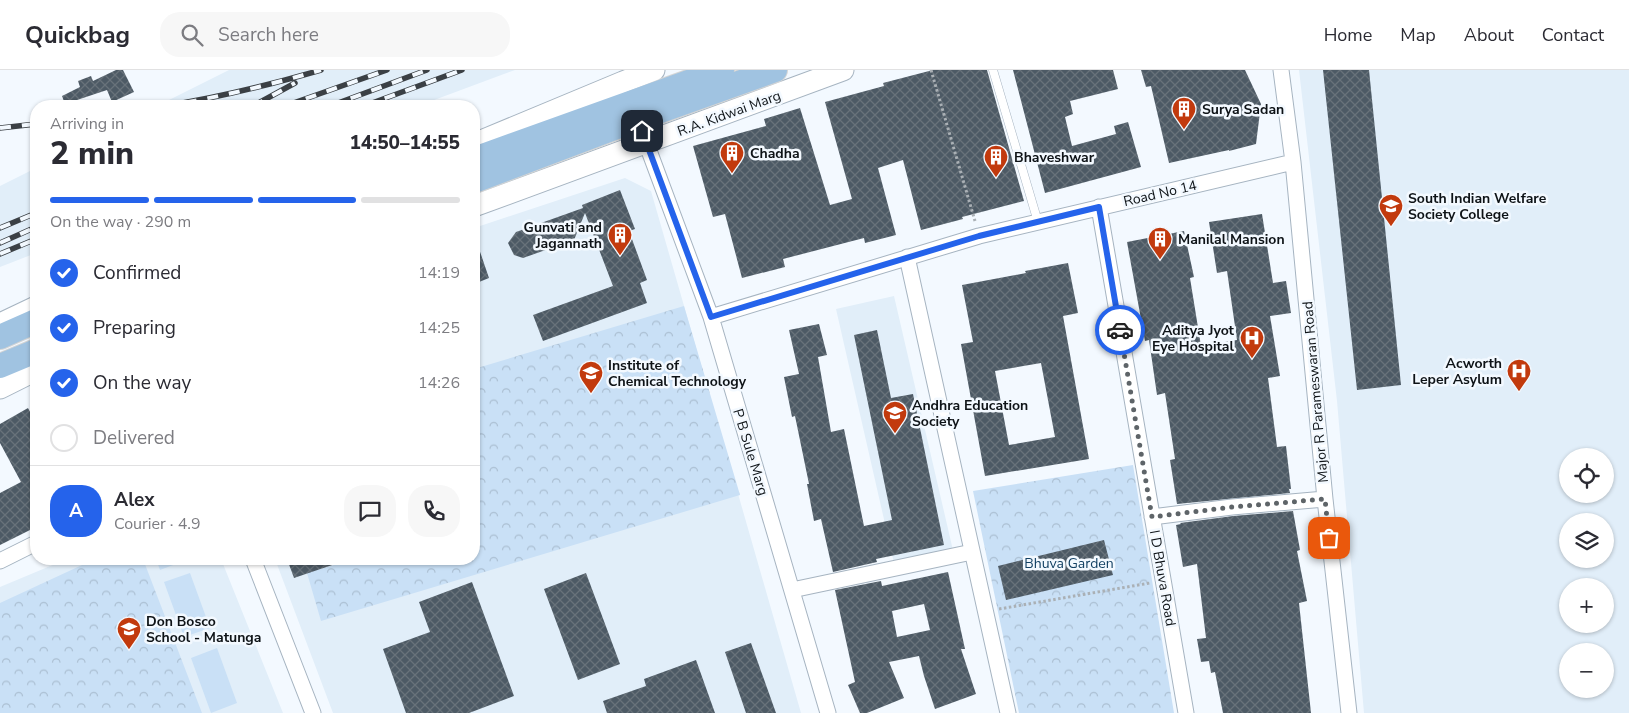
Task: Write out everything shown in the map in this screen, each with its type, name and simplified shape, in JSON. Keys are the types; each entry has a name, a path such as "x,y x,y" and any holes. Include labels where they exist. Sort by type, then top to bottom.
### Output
{"main road":[{"path":"480,178 635,111 722,70"},
{"path":"480,157 775,70"},
{"path":"0,337 30,324"},
{"path":"0,366 30,354"}],"street":[{"path":"480,142 654,70"},
{"name":"R.A. Kidwai Marg","path":"480,204 842,70"},
{"name":"Major R Parameswaran Road","path":"1281,70 1293,162 1325,499 1349,713"},
{"name":"P B Sule Marg","path":"623,82 711,317 828,713"},
{"name":"Road No 14","path":"711,317 979,236 1293,162"},
{"name":"I D Bhuva Road","path":"1099,207 1186,713"},
{"path":"907,257 1006,713"},
{"path":"0,324 30,310"},
{"path":"0,388 30,373"},
{"path":"1152,517 1232,507 1325,499"},
{"path":"0,561 30,546"},
{"path":"792,590 972,552"},
{"path":"255,565 313,713"}],"lane":[{"path":"993,70 1038,222"}],"path":[{"path":"931,70 979,236"},
{"path":"985,611 1163,581"}],"shaded area":[{"path":"229,70 515,70 434,100 169,100"},
{"name":"Acworth Leper Asylum","path":"1299,70 1629,70 1629,713 1364,713 1337,401"},
{"path":"30,171 30,255 0,267 0,186"},
{"name":"Institute of Chemical Technology","path":"625,178 651,191 801,713 333,713 277,565 480,565 480,226"},
{"name":"Andhra Education Society","path":"894,296 955,559 896,572 836,309"},
{"name":"Don Bosco School - Matunga","path":"53,565 223,565 283,713 0,713 0,587"}],"green space":[{"path":"684,306 740,495 321,621 307,573 334,565 480,565 480,367"},
{"name":"Bhuva Garden","path":"1133,465 1174,713 1019,713 973,491"},
{"name":"Don Bosco School - Matunga","path":"82,565 145,565 202,713 0,713 0,603"},
{"path":"158,565 173,565 160,570"},
{"path":"190,573 210,628 184,637 164,582"},
{"path":"217,648 237,703 211,713 191,658"}],"building":[{"path":"116,70 123,70 134,92 116,100 111,100 107,90 77,100 64,100 62,96 80,87 78,81 91,76 93,81"},
{"path":"933,70 987,70 1024,201 921,230 903,160 878,168 896,235 865,243 864,238 783,259 785,267 742,278 725,214 713,217 693,146 766,126 764,119 800,108 830,205 852,199 825,102 884,86 883,83"},
{"path":"1013,70 1113,70 1118,89 1070,101 1073,114 1065,117 1072,146 1116,134 1114,126 1128,122 1141,167 1045,193"},
{"path":"1141,70 1245,70 1261,104 1256,144 1169,163 1151,86 1146,87"},
{"path":"1323,70 1369,70 1401,385 1357,390"},
{"name":"Gunvati and Jagannath","path":"620,190 635,229 629,231 647,280 640,283 647,303 543,341 533,315 613,286 585,213 574,240 523,258 514,255 508,243 516,232 583,208 582,205"},
{"path":"1262,214 1273,283 1286,281 1291,313 1270,316 1280,376 1268,378 1277,447 1286,446 1290,493 1177,504 1170,460 1175,459 1165,393 1157,395 1149,340 1145,341 1127,242 1184,231 1194,277 1190,278 1201,346 1237,340 1227,271 1217,273 1209,222"},
{"path":"480,252 489,278 480,282"},
{"path":"1068,263 1078,313 1063,316 1089,459 985,476 961,344 973,342 962,285 1026,273 1025,271","holes":["1041,363 1055,437 1009,445 995,371"]},
{"path":"819,324 827,355 818,357 831,432 844,429 864,526 892,520 854,335 877,330 891,398 913,394 944,545 876,559 877,562 833,572 821,519 814,521 807,484 809,484 795,416 792,417 784,377 799,374 789,330"},
{"path":"28,408 30,412 30,530 0,545 0,493 21,482 0,443 0,424"},
{"path":"1293,511 1300,550 1297,551 1307,601 1299,603 1311,713 1223,713 1215,672 1211,673 1209,661 1201,662 1197,639 1206,638 1197,564 1183,567 1176,525 1233,516"},
{"path":"1104,540 1113,575 1006,600 998,566"},
{"path":"289,565 332,565 294,578"},
{"path":"948,572 965,649 961,649 976,694 935,709 919,656 889,662 904,698 867,713 860,713 848,685 855,682 835,590 881,581 882,586","holes":["924,604 930,630 897,637 892,611"]},
{"path":"586,573 620,664 578,680 544,589"},
{"path":"472,582 514,696 469,713 406,713 383,649 430,632 419,602"},
{"path":"751,643 776,713 746,713 725,652"},
{"path":"696,660 715,713 607,713 603,701 646,686 644,679"}],"railway":[{"path":"198,100 243,91 321,70"},
{"path":"302,100 387,70"},
{"path":"346,100 427,70"},
{"path":"380,100 462,70"},
{"path":"264,100 295,83"},
{"path":"0,128 30,125"},
{"path":"0,228 30,216"},
{"path":"0,243 30,230"},
{"path":"0,254 30,242"}],"way so far":[{"path":"1120,330 1152,517 1232,507 1325,499 1329,538"}],"place":[{"name":"Surya Sadan","path":"1184,130"},
{"name":"Chadha","path":"732,174"},
{"name":"Bhaveshwar","path":"996,178"},
{"name":"South Indian Welfare Society College","path":"1391,227"},
{"name":"Gunvati and Jagannath","path":"620,256"},
{"name":"Manilal Mansion","path":"1160,260"},
{"name":"Aditya Jyot Eye Hospital","path":"1252,359"},
{"name":"Acworth Leper Asylum","path":"1519,392"},
{"name":"Institute of Chemical Technology","path":"591,394"},
{"name":"Andhra Education Society","path":"895,434"},
{"name":"Don Bosco School - Matunga","path":"129,650"}],"route":[{"path":"642,131 711,317 979,236 1099,207 1120,330"}]}
